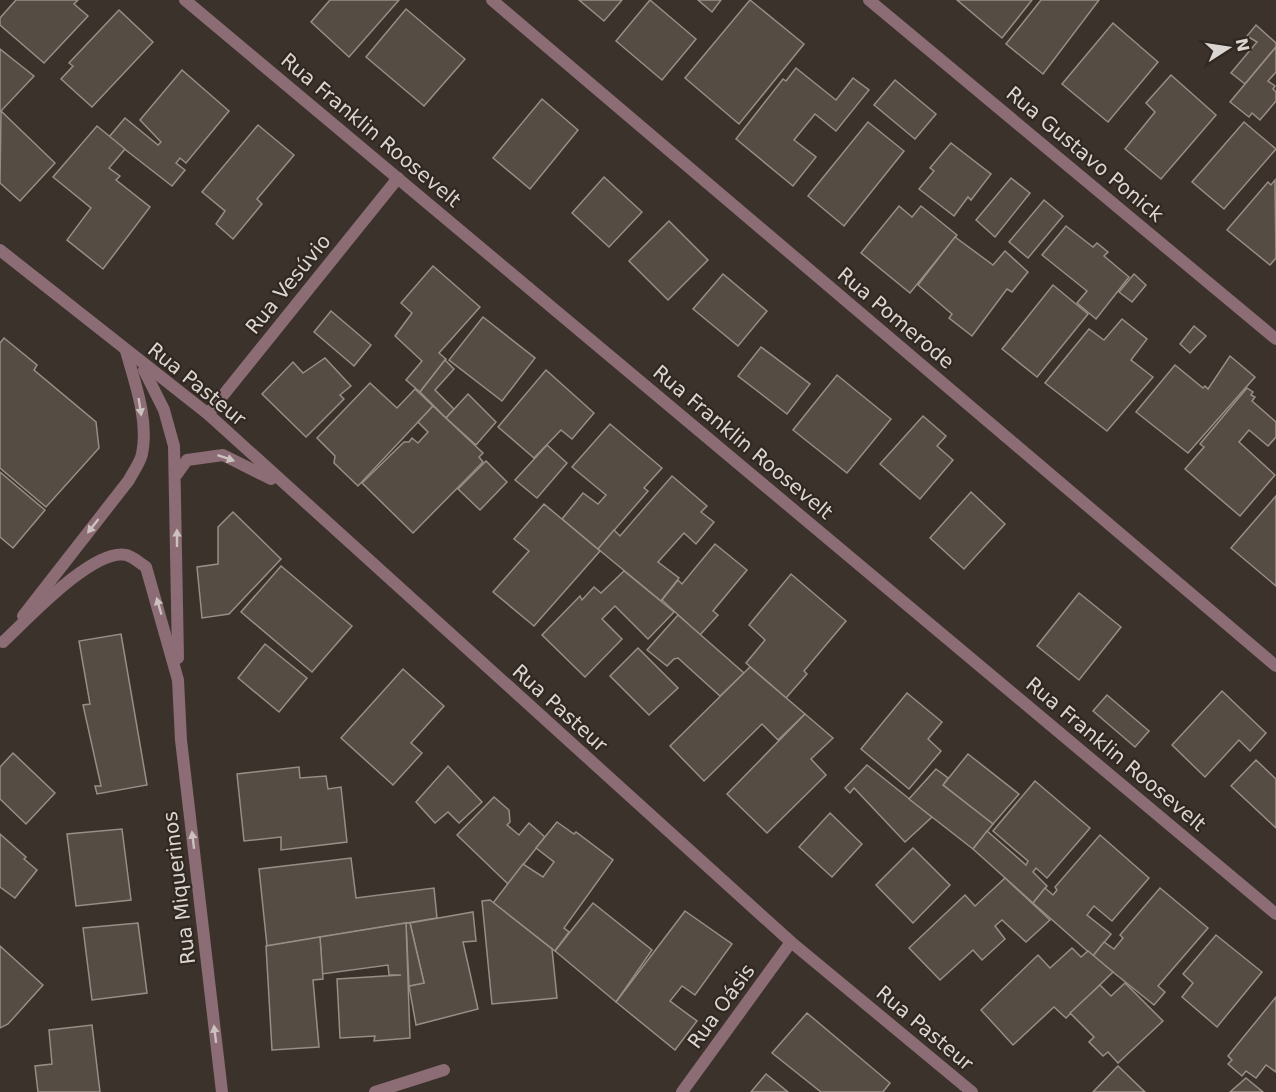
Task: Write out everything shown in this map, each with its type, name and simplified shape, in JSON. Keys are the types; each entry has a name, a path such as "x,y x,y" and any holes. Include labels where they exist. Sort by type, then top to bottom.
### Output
{"street":[{"name":"Rua Franklin Roosevelt","path":"185,0 1276,914"},
{"name":"Rua Pomerode","path":"492,0 1276,666"},
{"name":"Rua Gustavo Ponick","path":"869,0 1276,339"},
{"name":"Rua Vesúvio","path":"208,414 398,178"},
{"name":"Rua Pasteur","path":"0,250 138,362 208,414 285,487 791,942 972,1092"},
{"name":"Rua Pasteur","path":"2,644 129,480 141,456 143,428 137,388 126,350"},
{"name":"Rua Miquerinos","path":"138,362 153,385 164,410 174,446 177,474 178,680 181,740 222,1092"},
{"path":"177,474 187,460 223,455 285,487"},
{"name":"Rua Miquerinos","path":"2,644 81,570 107,556 127,554 146,567 178,680"},
{"name":"Rua Oásis","path":"682,1092 791,942"},
{"path":"375,1092 444,1070"}],"building":[{"path":"16,0 78,0 74,4 88,16 44,63 0,25 0,18"},
{"path":"330,0 399,0 349,57 311,22"},
{"path":"579,0 622,0 604,21"},
{"path":"650,0 696,39 662,80 616,41"},
{"path":"698,0 721,0 712,12"},
{"path":"750,0 804,44 739,124 685,78"},
{"path":"957,0 1032,0 1002,38"},
{"path":"1041,0 1099,0 1043,74 1006,44"},
{"path":"406,9 465,59 424,106 366,57"},
{"path":"119,10 153,42 92,107 61,79 73,66 69,63"},
{"path":"1113,23 1158,62 1108,122 1062,84"},
{"path":"1256,25 1276,43 1276,47 1245,84 1231,73 1257,42 1247,36"},
{"path":"1276,47 1276,72 1268,81 1275,86 1273,89 1276,92 1276,101 1260,120 1252,113 1249,117 1230,102"},
{"path":"0,49 34,76 0,112"},
{"path":"796,68 836,100 853,78 869,90 836,131 815,114 794,140 816,157 793,186 736,139 783,79 786,81"},
{"path":"182,70 229,111 186,163 180,158 176,163 185,170 172,186 109,137 125,118 158,145 161,142 140,120"},
{"path":"1171,75 1216,115 1161,179 1125,149 1155,112 1146,103"},
{"path":"895,80 936,114 915,139 874,105"},
{"path":"542,99 578,130 530,189 493,158"},
{"path":"1,111 55,163 20,201 0,183"},
{"path":"868,122 904,151 844,226 808,196"},
{"path":"1244,122 1276,149 1224,209 1192,182"},
{"path":"258,125 294,155 257,199 262,204 233,239 216,224 225,211 202,192"},
{"path":"97,126 125,149 109,168 120,176 116,180 150,207 103,269 67,240 91,208 53,177"},
{"path":"951,143 991,174 971,200 968,197 954,216 919,189 934,171 930,168"},
{"path":"604,177 642,212 609,247 572,213"},
{"path":"1011,178 1030,193 995,237 976,220"},
{"path":"1275,180 1276,258 1270,265 1227,230 1268,182 1271,185"},
{"path":"1044,200 1063,216 1028,258 1009,242"},
{"path":"899,206 912,217 921,206 957,235 910,293 861,253"},
{"path":"669,221 708,260 668,300 629,261"},
{"path":"1066,226 1093,247 1097,243 1108,252 1104,256 1129,277 1096,319 1077,303 1087,291 1042,255"},
{"path":"955,237 993,265 1005,251 1028,272 1012,292 1007,289 972,336 949,318 952,314 918,285"},
{"path":"433,266 480,307 439,353 446,359 420,392 406,380 422,361 395,336 412,313 401,303"},
{"path":"723,274 767,311 738,346 693,309"},
{"path":"1134,274 1146,285 1132,302 1119,292"},
{"path":"1053,285 1088,314 1037,377 1002,349"},
{"path":"331,311 371,345 354,366 314,332"},
{"path":"483,317 535,358 502,401 449,360"},
{"path":"1122,319 1147,339 1131,360 1153,377 1107,431 1045,383 1089,329 1104,340"},
{"path":"1194,326 1206,336 1190,353 1180,344"},
{"path":"4,338 37,365 34,370 96,422 99,448 46,507 0,468 0,343"},
{"path":"761,347 810,384 787,414 738,376"},
{"path":"1230,356 1255,377 1188,453 1136,412 1175,365 1203,388 1205,386 1208,389"},
{"path":"325,358 351,386 340,395 344,399 306,437 262,394 293,362 303,373"},
{"path":"445,360 454,369 435,390 454,409 446,418 420,392"},
{"path":"546,370 594,413 572,439 561,430 534,458 498,427"},
{"path":"837,375 891,419 847,473 793,430"},
{"path":"370,383 397,408 415,389 433,406 358,486 334,463 335,456 317,438"},
{"path":"1247,388 1253,392 1251,395 1255,397 1252,401 1276,422 1276,437 1268,446 1249,430 1239,442 1275,475 1240,516 1185,469 1204,447 1200,444"},
{"path":"468,394 496,422 476,445 446,418"},
{"path":"433,406 483,453 479,457 483,462 413,533 362,483 404,442 409,442 412,438 418,443 428,432 418,422"},
{"path":"923,416 946,436 937,446 953,460 920,499 880,464"},
{"path":"610,424 662,468 644,488 648,491 598,549 562,519 583,493 598,504 606,495 572,467"},
{"path":"547,445 567,463 537,498 515,480"},
{"path":"486,461 507,482 480,510 458,489"},
{"path":"0,472 45,510 13,548 0,537"},
{"path":"672,476 707,506 701,512 714,522 696,544 684,533 658,562 679,578 661,601 598,549 614,530 620,536"},
{"path":"971,492 1005,524 964,569 930,538"},
{"path":"1276,496 1276,586 1231,548"},
{"path":"544,504 600,551 534,626 493,592 529,551 514,539"},
{"path":"233,512 281,559 229,614 202,618 197,567 218,564 218,527"},
{"path":"715,544 747,570 713,611 718,615 700,635 662,600 678,580 682,584"},
{"path":"281,566 352,626 312,672 241,612"},
{"path":"624,571 674,612 648,639 615,606 602,619 622,639 585,677 542,635 580,596 582,600 594,587 601,593"},
{"path":"791,574 846,621 804,671 807,674 786,698 746,663 765,640 749,625"},
{"path":"1079,593 1121,627 1079,680 1037,646"},
{"path":"678,615 744,673 720,696 678,658 667,666 647,650"},
{"path":"121,634 147,785 97,794 95,786 101,786 83,705 90,704 79,641"},
{"path":"265,644 307,678 279,712 238,678"},
{"path":"638,648 678,688 649,715 610,676"},
{"path":"750,667 805,714 778,740 762,724 704,781 670,746"},
{"path":"403,669 444,706 411,743 422,753 393,785 341,738"},
{"path":"1222,691 1266,733 1250,751 1239,740 1205,777 1172,745"},
{"path":"907,693 942,722 928,739 941,751 909,789 861,749"},
{"path":"1107,695 1149,731 1135,747 1093,711"},
{"path":"805,714 833,738 811,759 826,775 767,833 727,794"},
{"path":"13,753 55,793 26,824 0,799 0,767"},
{"path":"968,754 1019,794 993,824 943,785"},
{"path":"1256,760 1276,779 1276,828 1231,786"},
{"path":"867,765 932,817 905,842 854,788 850,793 845,788"},
{"path":"448,766 482,802 459,823 448,812 435,823 416,802"},
{"path":"299,767 300,778 326,776 328,789 341,787 347,842 281,850 281,837 244,841 237,774"},
{"path":"936,769 948,778 943,785 993,824 973,849 909,799"},
{"path":"1035,781 1090,828 1047,878 1036,868 1033,872 1047,886 1033,903 973,849 987,831 1026,865 1028,861 993,831"},
{"path":"494,797 509,810 510,822 507,825 519,835 529,823 545,837 508,884 457,835"},
{"path":"830,813 862,844 832,877 799,847"},
{"path":"557,822 574,834 576,832 613,860 564,928 569,932 555,951 493,903 523,864 543,877 554,862 536,848"},
{"path":"122,829 131,900 76,906 67,834"},
{"path":"0,834 37,870 15,898 0,887"},
{"path":"1100,835 1149,878 1112,921 1094,906 1087,915 1111,934 1093,956 1033,903 1045,888 1053,895 1057,890 1055,887"},
{"path":"913,848 950,885 913,923 876,885"},
{"path":"351,858 356,898 434,888 437,918 267,946 259,869"},
{"path":"1005,878 1050,920 1026,942 1002,920 995,926 1005,939 982,960 973,950 940,980 909,948 965,895 975,906"},
{"path":"1160,888 1208,928 1158,986 1165,992 1154,1005 1093,956 1104,942 1114,949 1123,938 1120,935"},
{"path":"490,900 552,949 557,998 492,1004 482,901"},
{"path":"593,903 652,950 616,1002 555,951"},
{"path":"685,911 732,944 695,995 682,986 670,1001 697,1021 675,1050 616,1002"},
{"path":"473,912 476,941 463,942 478,1009 416,1025 409,986 424,983 410,923"},
{"path":"138,923 147,993 92,1000 83,928"},
{"path":"406,923 410,923 424,983 409,986"},
{"path":"406,923 410,1038 374,1041 375,1036 340,1038 337,979 401,975 389,975 388,965 322,974 320,937"},
{"path":"1216,935 1262,972 1217,1027 1182,997 1193,983 1183,974"},
{"path":"320,937 323,979 313,980 319,1047 272,1050 266,946"},
{"path":"0,946 43,985 8,1024 0,1028"},
{"path":"1072,948 1081,957 1088,951 1113,972 1066,1018 1054,1007 1013,1045 981,1010 1038,955 1050,968"},
{"path":"1125,983 1163,1021 1118,1063 1108,1052 1103,1056 1089,1042 1094,1037 1070,1013 1100,985 1111,996"},
{"path":"1276,997 1276,1072 1266,1065 1256,1078 1246,1071 1242,1076 1228,1064 1232,1060 1228,1056"},
{"path":"807,1013 890,1083 883,1092 821,1092 772,1053"},
{"path":"92,1025 100,1092 38,1092 35,1066 52,1064 49,1030"},
{"path":"1118,1066 1145,1092 1093,1092"},
{"path":"766,1074 788,1092 751,1092"},
{"path":"1246,1078 1263,1092 1230,1092"}]}
